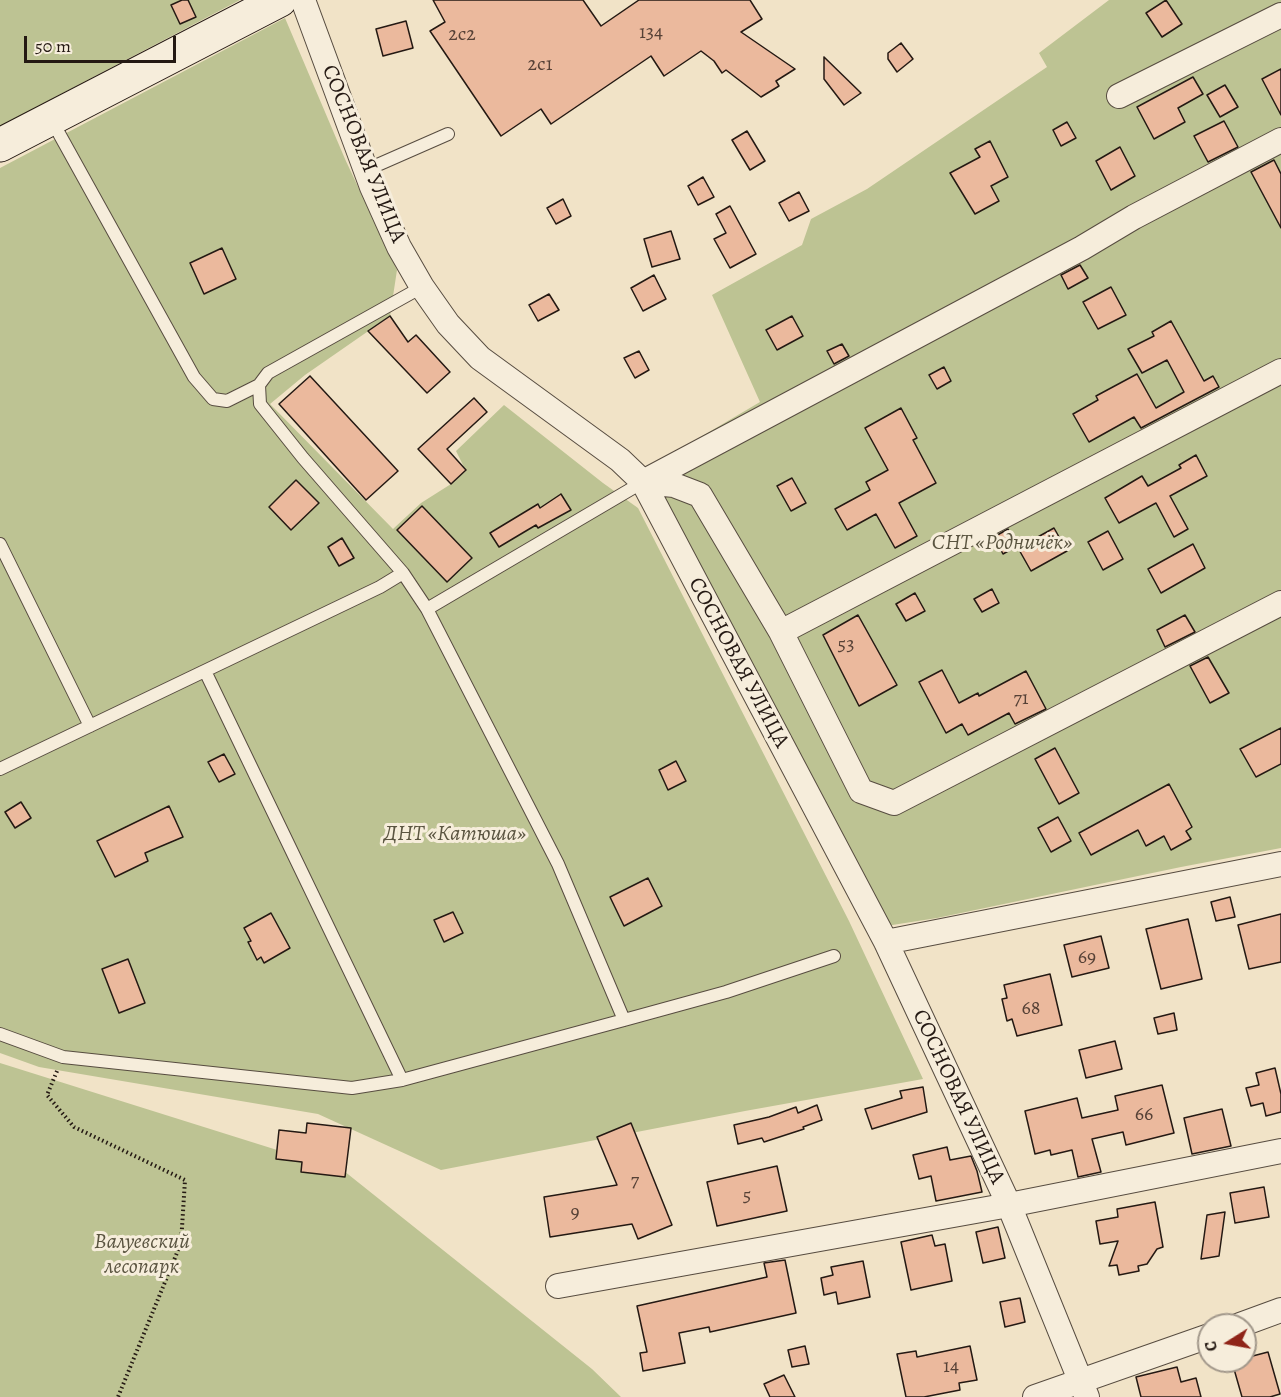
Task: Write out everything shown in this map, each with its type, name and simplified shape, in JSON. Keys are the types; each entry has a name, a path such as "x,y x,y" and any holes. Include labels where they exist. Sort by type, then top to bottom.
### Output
{"street":[{"path":"0,145 280,0"},
{"name":"СОСНОВАЯ УЛИЦА","path":"303,0 366,170 391,230 422,287 448,324 480,358 620,460 643,482 886,942 1009,1205 1083,1389"},
{"path":"1119,96 1281,15"},
{"path":"643,482 1281,140"},
{"path":"781,632 1281,370"},
{"path":"643,482 674,485 700,495 781,632 861,791 894,803 1281,603"},
{"path":"886,942 1281,864"},
{"path":"558,1286 1009,1205 1281,1151"},
{"path":"1257,1319 1281,1310"},
{"path":"1035,1397 1083,1389 1197,1341"}],"lane":[{"path":"51,119 194,377 213,399 227,401 259,385 268,373 422,287"},
{"path":"366,170 448,134"},
{"path":"259,385 260,404 303,458 403,573 427,609 558,864 624,1020"},
{"path":"427,609 643,482"},
{"path":"0,544 90,726"},
{"path":"0,769 381,587 403,573"},
{"path":"205,671 402,1080"},
{"path":"0,1034 63,1057 352,1088 402,1080 624,1020 726,992 834,956"}],"path":[{"path":"63,1057 47,1095 74,1128 185,1180 181,1243 118,1397"}],"green space":[{"path":"0,0 240,0 0,126"},
{"name":"СНТ «Родничёк»","path":"1109,0 1281,0 1281,848 937,918 886,926 648,468 760,402 712,295 802,245 811,219 867,189 1047,67 1039,53"},
{"name":"ДНТ «Катюша»","path":"285,18 345,159 397,270 390,316 305,375 270,404 393,529 421,503 451,484 466,471 456,451 504,405 638,508 849,921 923,1079 441,1170 318,1114 39,1067 0,1053 0,168"},
{"name":"Валуевский лесопарк","path":"0,1063 344,1171 592,1369 621,1397 0,1397"}],"building":[{"path":"188,0 196,17 180,24 171,5"},
{"path":"433,0 583,0 601,26 639,0 750,0 762,19 741,32 795,69 776,81 779,86 761,97 726,70 722,73 714,61 701,51 664,76 651,56 551,124 541,109 501,136 430,31 445,22"},
{"path":"1166,0 1182,24 1162,37 1146,13"},
{"path":"406,21 413,48 383,56 376,29"},
{"path":"901,43 913,59 897,72 888,59 888,53"},
{"path":"824,57 861,93 844,105 824,79"},
{"path":"1281,69 1281,115 1262,79"},
{"path":"1193,77 1203,94 1178,108 1185,122 1154,139 1137,107"},
{"path":"1225,85 1238,107 1220,117 1207,95"},
{"path":"1224,121 1238,147 1208,162 1194,136"},
{"path":"1067,122 1076,138 1061,146 1053,130"},
{"path":"747,131 765,161 750,170 732,140"},
{"path":"990,141 1008,177 991,186 999,201 975,214 950,173 980,157 975,149"},
{"path":"1120,147 1135,176 1111,190 1096,161"},
{"path":"1274,160 1281,174 1281,228 1251,172"},
{"path":"703,177 714,197 698,205 688,186"},
{"path":"799,192 809,211 789,221 779,203"},
{"path":"563,199 571,216 556,224 547,208"},
{"path":"730,206 756,254 730,268 714,239 726,233 716,214"},
{"path":"671,231 680,259 652,267 644,239"},
{"path":"222,248 236,279 204,294 190,263"},
{"path":"1080,265 1088,278 1068,289 1061,275"},
{"path":"654,275 666,299 643,311 631,288"},
{"path":"1111,287 1126,315 1098,329 1083,302"},
{"path":"549,294 559,310 538,321 529,305"},
{"path":"390,316 408,342 416,335 450,372 427,393 368,331"},
{"path":"792,316 803,336 777,350 766,330"},
{"path":"1171,321 1204,381 1213,376 1219,387 1141,428 1134,417 1089,442 1073,414 1098,400 1096,396 1137,374 1156,408 1184,392 1167,360 1142,373 1128,349 1154,336 1152,332"},
{"path":"842,344 849,356 834,364 827,351"},
{"path":"639,351 649,370 635,378 624,358"},
{"path":"944,367 951,381 937,389 929,375"},
{"path":"310,376 398,471 366,500 279,404"},
{"path":"474,398 487,412 447,449 466,470 451,484 418,449"},
{"path":"901,408 917,438 913,440 936,483 899,503 917,536 895,548 876,514 847,530 835,509 870,490 866,482 888,470 865,428"},
{"path":"1196,455 1207,476 1170,496 1188,529 1174,537 1156,503 1119,523 1105,498 1142,476 1148,486 1181,468 1179,465"},
{"path":"792,478 806,503 791,511 777,486"},
{"path":"296,480 319,503 291,530 269,507"},
{"path":"561,494 571,510 538,528 536,525 499,547 490,533 538,504 540,508"},
{"path":"422,506 472,558 447,582 397,530"},
{"path":"1054,528 1067,551 1031,571 1018,548"},
{"path":"1008,529 1017,546 1003,554 994,537"},
{"path":"1108,531 1123,559 1103,570 1088,542"},
{"path":"342,538 354,558 339,566 328,547"},
{"path":"1193,544 1205,568 1161,593 1148,569"},
{"path":"992,589 999,603 982,612 974,599"},
{"path":"915,593 925,611 906,621 896,604"},
{"path":"858,615 897,685 859,706 823,635"},
{"path":"1185,615 1195,632 1165,647 1157,630"},
{"path":"1208,657 1229,693 1210,703 1190,666"},
{"path":"942,670 959,703 978,693 979,696 1026,671 1046,709 1015,724 1009,713 968,735 962,724 946,733 919,682"},
{"path":"1281,728 1281,764 1256,777 1240,749"},
{"path":"1055,748 1079,793 1059,804 1035,759"},
{"path":"224,754 235,774 219,782 208,762"},
{"path":"676,761 686,781 668,790 659,770"},
{"path":"1169,784 1192,827 1186,831 1191,839 1171,850 1164,836 1146,846 1138,830 1091,855 1079,833"},
{"path":"21,802 31,818 15,828 5,812"},
{"path":"169,806 183,837 145,853 148,861 115,877 97,841"},
{"path":"1058,817 1071,841 1051,852 1038,828"},
{"path":"648,878 662,906 624,926 610,897"},
{"path":"1230,897 1235,917 1216,921 1211,902"},
{"path":"453,912 463,933 444,942 434,920"},
{"path":"271,913 290,948 264,963 261,957 257,960 244,928"},
{"path":"1281,914 1281,962 1249,969 1238,925"},
{"path":"1188,919 1202,979 1161,989 1146,929"},
{"path":"1101,936 1109,968 1072,977 1064,945"},
{"path":"128,959 145,1003 119,1013 102,969"},
{"path":"1050,974 1062,1025 1017,1036 1012,1019 1007,1021 1002,999 1007,998 1004,985"},
{"path":"1174,1013 1177,1030 1158,1034 1154,1018"},
{"path":"1115,1041 1122,1069 1086,1078 1079,1050"},
{"path":"1275,1068 1281,1094 1281,1112 1266,1116 1263,1103 1251,1106 1246,1088 1259,1085 1256,1073"},
{"path":"1162,1085 1174,1133 1126,1145 1123,1132 1092,1139 1101,1172 1078,1177 1072,1150 1051,1155 1050,1150 1035,1154 1025,1111 1077,1098 1082,1118 1118,1110 1115,1096"},
{"path":"923,1087 927,1112 872,1129 865,1109 902,1098 900,1091"},
{"path":"817,1105 822,1120 803,1127 804,1129 764,1142 762,1138 738,1144 734,1125 769,1117 796,1107 798,1113"},
{"path":"1222,1109 1231,1146 1192,1154 1184,1118"},
{"path":"307,1123 351,1128 345,1177 301,1172 302,1162 276,1159 279,1130 306,1133"},
{"path":"631,1123 672,1225 638,1239 632,1224 550,1237 544,1197 617,1185 597,1137"},
{"path":"947,1147 950,1160 971,1156 982,1192 936,1201 931,1176 919,1179 913,1155"},
{"path":"777,1166 787,1211 717,1226 707,1182"},
{"path":"1264,1187 1269,1217 1235,1223 1230,1193"},
{"path":"1155,1202 1163,1247 1157,1249 1147,1264 1138,1266 1139,1271 1119,1275 1117,1265 1109,1266 1118,1241 1100,1244 1096,1221 1118,1217 1117,1209"},
{"path":"1225,1212 1219,1256 1201,1259 1207,1215"},
{"path":"998,1227 1005,1258 983,1263 976,1232"},
{"path":"932,1235 935,1246 945,1244 952,1281 911,1290 901,1242"},
{"path":"785,1260 796,1313 710,1332 709,1327 679,1333 685,1363 643,1371 640,1353 647,1352 637,1306 767,1277 764,1263"},
{"path":"863,1261 870,1297 838,1304 836,1292 824,1295 821,1278 833,1275 831,1267"},
{"path":"1020,1298 1025,1322 1005,1327 1000,1302"},
{"path":"805,1346 809,1364 792,1367 788,1350"},
{"path":"970,1346 977,1380 959,1383 960,1390 924,1397 906,1397 897,1354 916,1351 917,1357"},
{"path":"1268,1352 1280,1394 1270,1397 1242,1397 1235,1373 1257,1373 1257,1355"},
{"path":"1177,1367 1181,1382 1196,1378 1201,1397 1141,1397 1136,1377"},
{"path":"784,1375 795,1397 770,1397 764,1384"}]}
